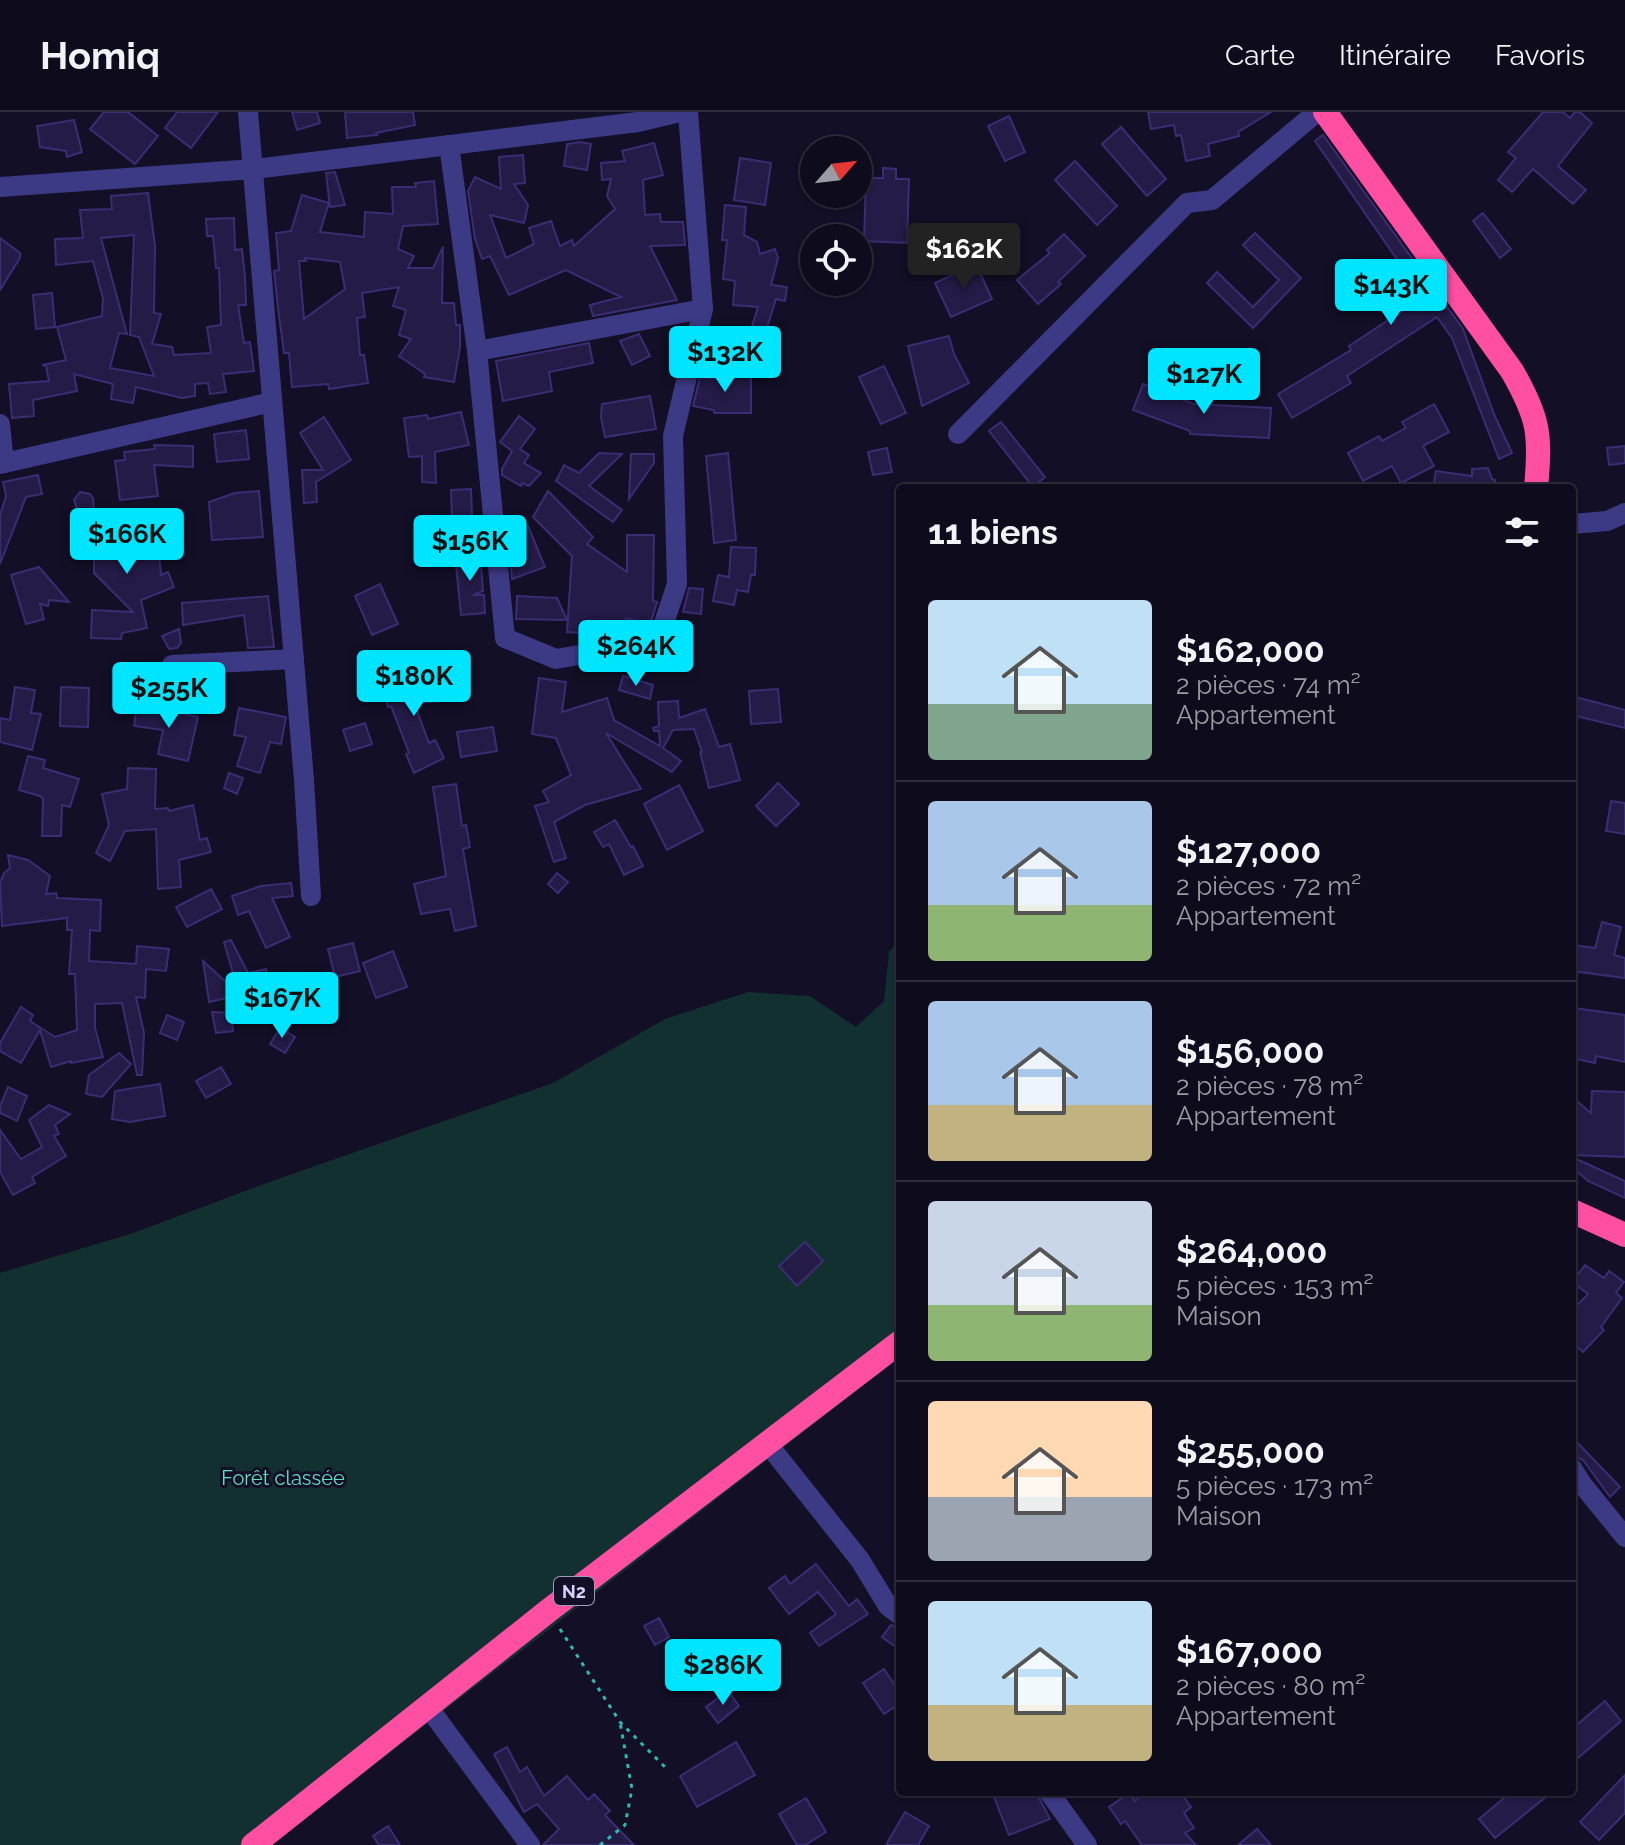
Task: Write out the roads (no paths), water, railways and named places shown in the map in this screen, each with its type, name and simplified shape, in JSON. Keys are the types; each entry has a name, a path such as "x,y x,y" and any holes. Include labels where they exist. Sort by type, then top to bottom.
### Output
{"highway":[{"path":"1325,112 1512,371 1531,405 1540,445 1536,484"},
{"path":"1576,1216 1625,1235"},
{"name":"N2","path":"253,1845 548,1611 896,1345"}],"street":[{"path":"248,112 311,896"},
{"path":"0,187 254,169 680,112"},
{"path":"449,145 477,351 505,638 556,659 658,641 677,584 673,436 703,309 688,112"},
{"path":"958,434 1187,203 1212,200 1317,112"},
{"path":"477,351 703,309"},
{"path":"0,424 2,464 272,402"},
{"path":"1576,524 1607,521 1625,513"},
{"path":"172,665 294,659"},
{"path":"767,1443 860,1560 888,1606 896,1612"},
{"path":"1576,1474 1625,1537"},
{"path":"428,1707 530,1845"},
{"path":"1052,1796 1087,1845"}],"park label":[{"name":"Forêt classée","path":"283,1478"}]}
